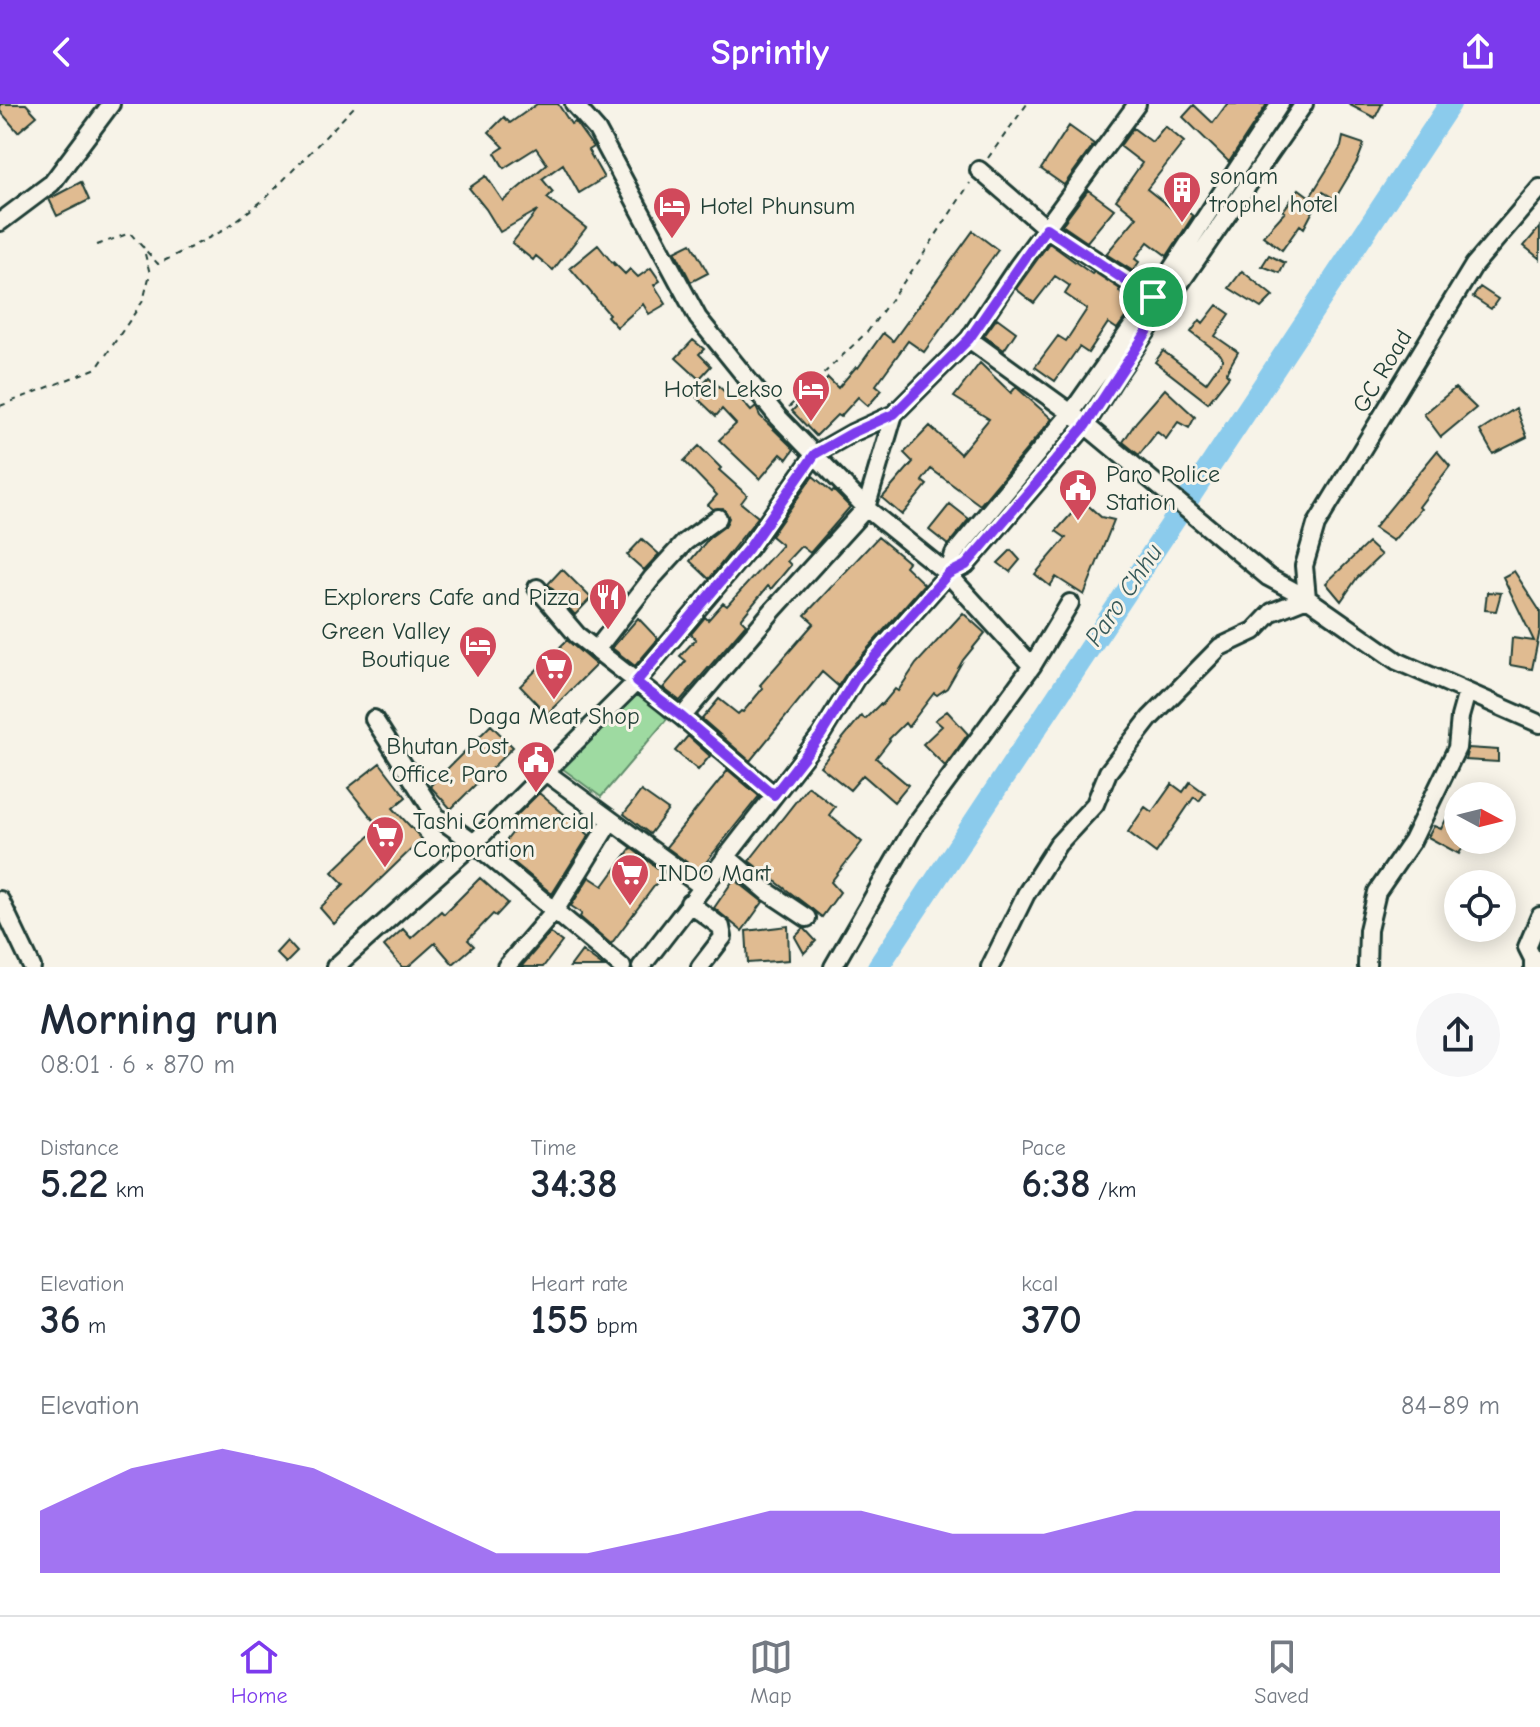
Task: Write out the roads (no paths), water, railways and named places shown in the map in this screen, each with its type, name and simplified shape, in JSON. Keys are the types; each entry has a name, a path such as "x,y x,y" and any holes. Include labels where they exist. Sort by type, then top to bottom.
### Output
{"street":[{"path":"0,222 52,183 111,104"},
{"path":"574,104 597,130 698,318 778,417 866,508 948,574 1032,666"},
{"path":"335,967 474,843 636,682 749,548 815,454 894,414 969,339 1137,104"},
{"path":"641,967 821,735 856,678 948,574 966,565 1085,426 1280,104"},
{"path":"948,574 954,554 1071,413 1304,104"},
{"path":"979,170 1046,228 1158,301"},
{"name":"GC Road","path":"1307,598 1304,566 1316,525 1474,265 1540,188"},
{"path":"969,339 1071,413 1268,577 1307,598 1397,661 1540,724"},
{"path":"682,717 866,508 894,414"},
{"path":"596,650 652,578 685,542 718,518"},
{"path":"537,588 577,635 682,717 774,795"},
{"path":"990,967 1026,894 1058,844 1095,804 1108,772 1150,718 1220,647 1254,631 1272,612 1307,598"},
{"path":"833,967 915,825 1032,666 1070,603"},
{"path":"1367,967 1368,930 1377,892 1412,841 1457,748 1460,717 1467,692"},
{"path":"374,719 436,816 556,909 622,967"},
{"path":"544,771 701,886"},
{"path":"506,967 556,909 611,820"},
{"path":"726,856 768,892 807,918"},
{"path":"0,900 32,967"},
{"path":"689,903 721,927 723,937 700,967"},
{"path":"1533,967 1527,947 1540,916"}],"waterway":[{"name":"Paro Chhu","path":"878,967 1450,104"}],"place":[{"name":"sonam trophel hotel","path":"1182,224"},
{"name":"Hotel Phunsum","path":"672,240"},
{"name":"Hotel Lekso","path":"811,423"},
{"name":"Paro Police Station","path":"1078,522"},
{"name":"Explorers Cafe and Pizza","path":"608,631"},
{"name":"Green Valley Boutique","path":"478,679"},
{"name":"Daga Meat Shop","path":"554,701"},
{"name":"Bhutan Post Office, Paro","path":"536,794"},
{"name":"Tashi Commercial Corporation","path":"385,869"},
{"name":"INDO Mart","path":"630,907"}]}
